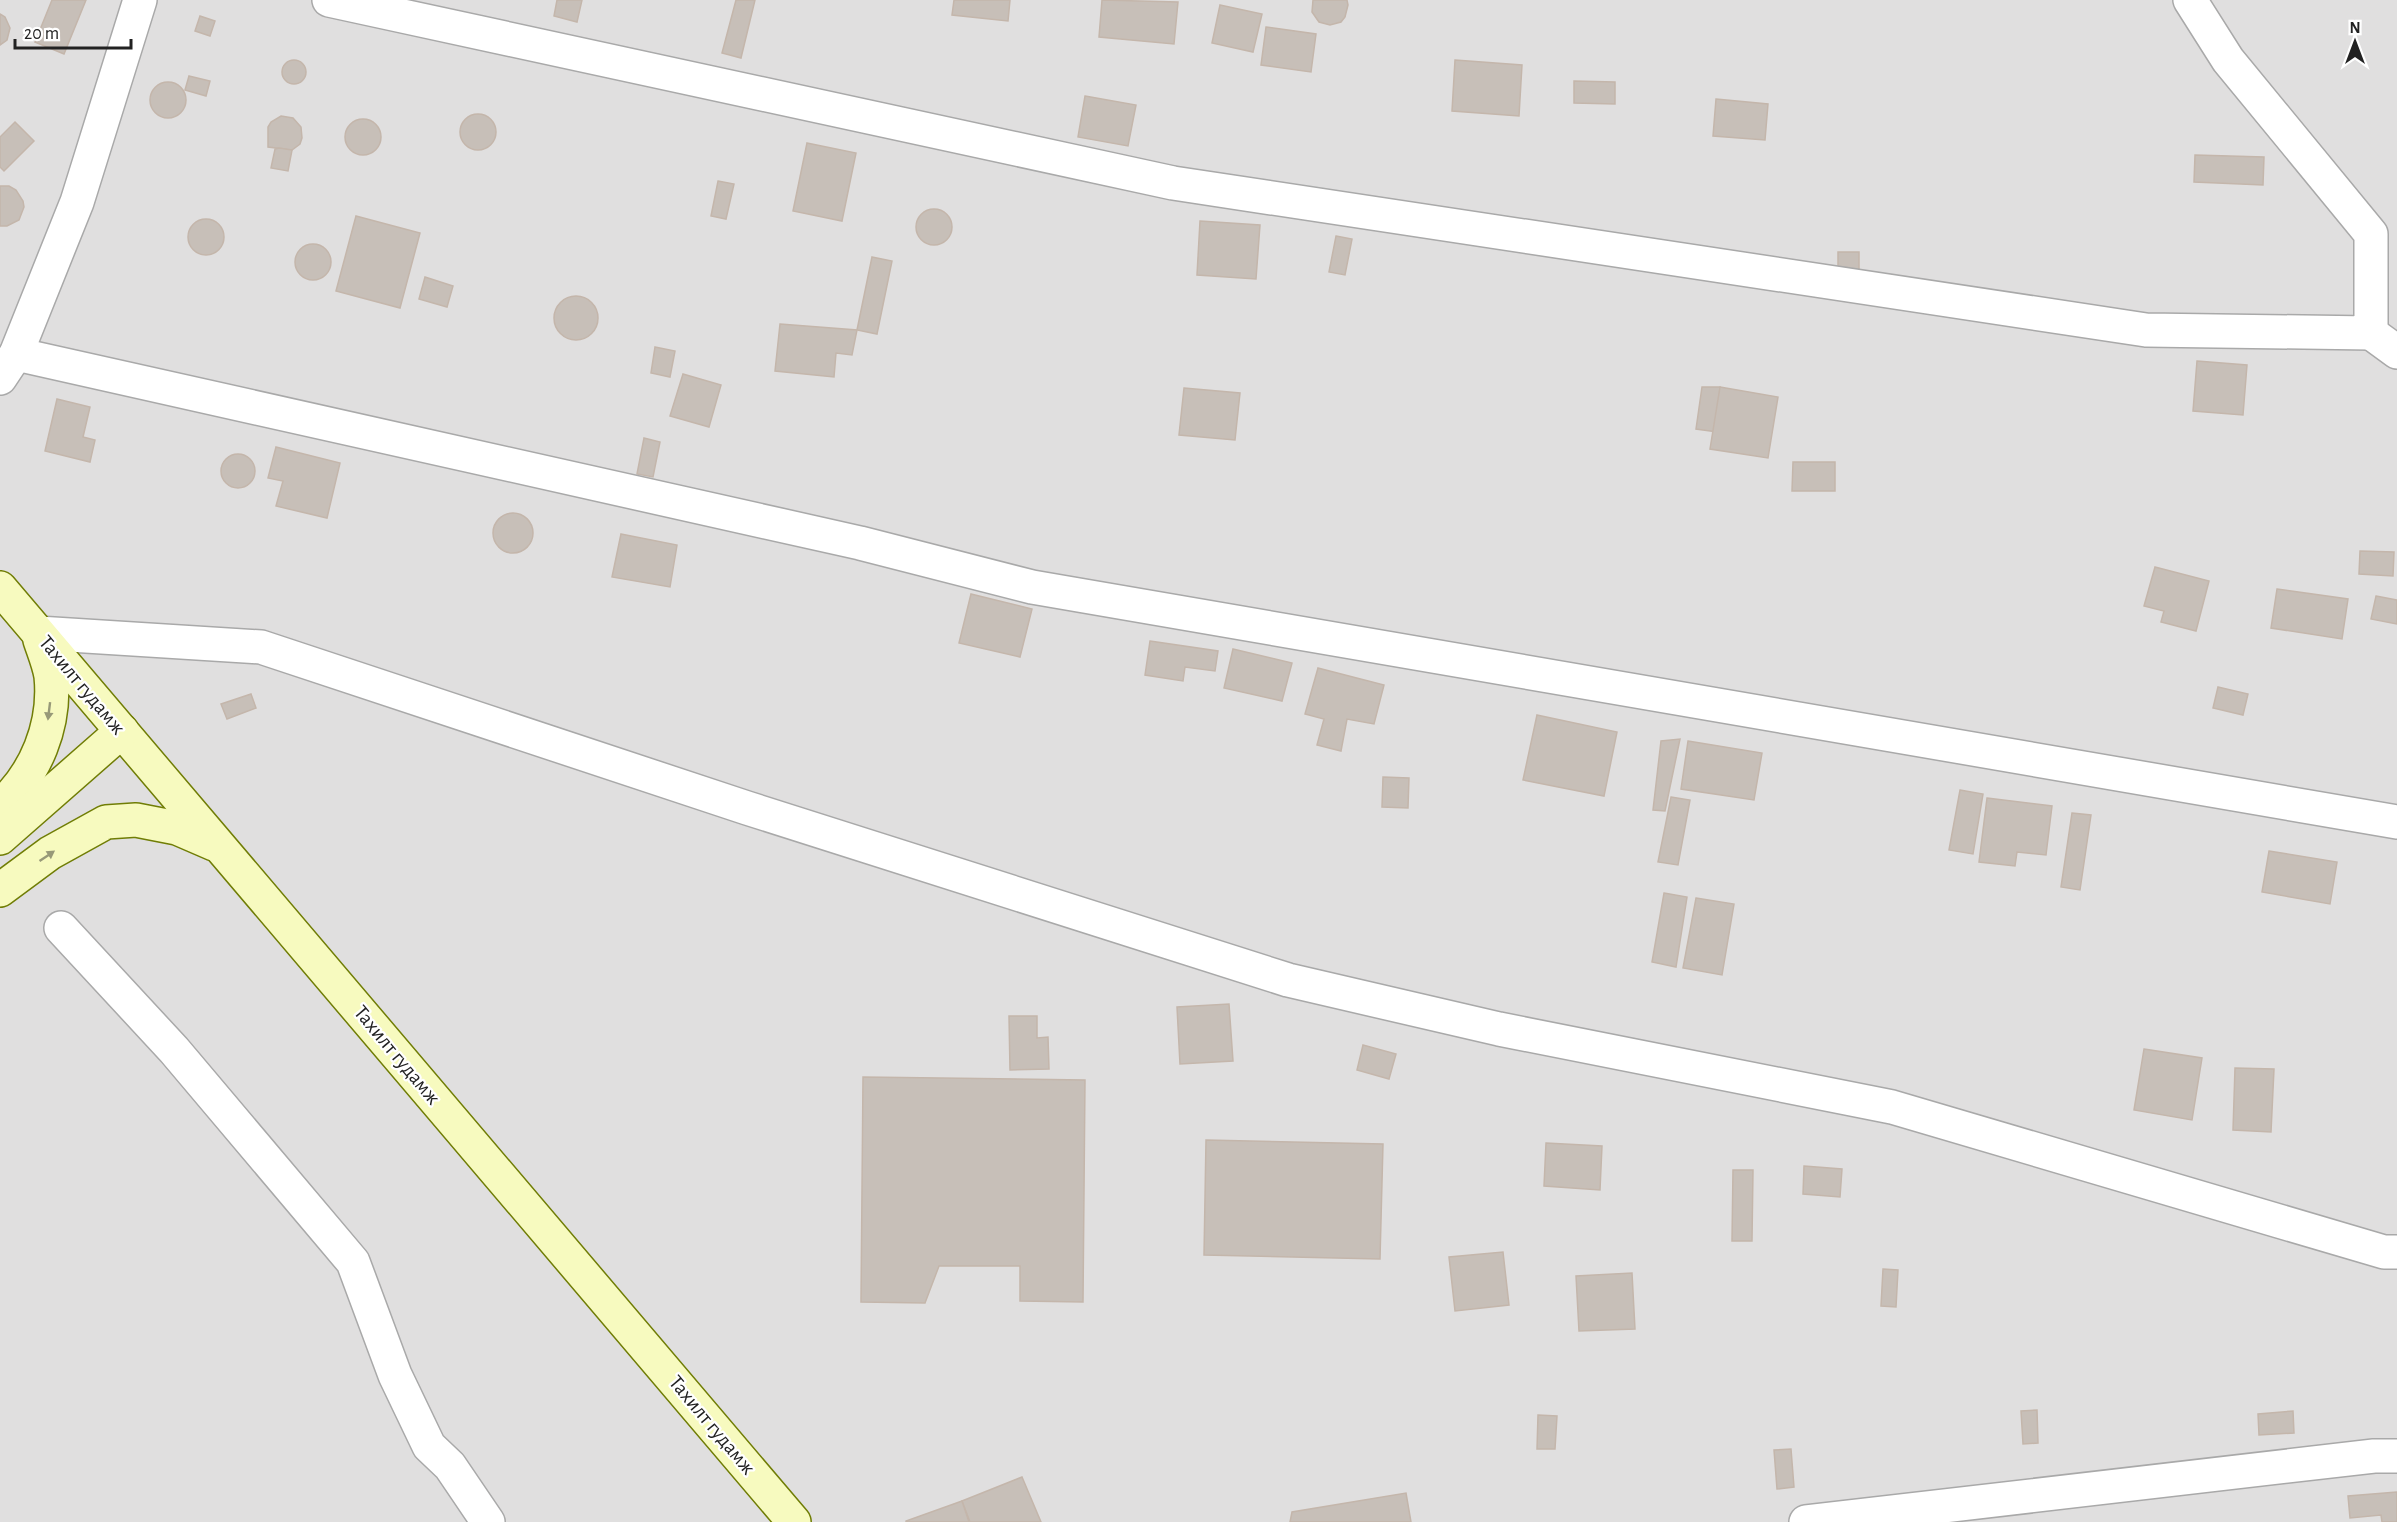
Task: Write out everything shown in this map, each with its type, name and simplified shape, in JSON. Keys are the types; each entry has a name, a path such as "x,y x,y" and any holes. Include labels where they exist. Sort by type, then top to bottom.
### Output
{"main road":[{"name":"Тахилт гудамж","path":"0,588 794,1522"},
{"path":"0,806 12,795 37,760 47,726 51,700 51,675 38,633"},
{"path":"0,838 122,731"},
{"path":"0,890 50,853 106,822 136,820 177,828 220,847"}],"street":[{"path":"140,0 78,202 8,366 848,541 1032,587 2397,822"},
{"path":"329,0 1173,183 2146,330 2384,342 2372,234 2228,60 2190,0"},
{"path":"38,633 261,646 747,808 1288,980 1499,1029 1892,1107 2384,1251 2397,1252"},
{"path":"62,928 174,1050 353,1262 395,1375 429,1446 450,1466 488,1522"},
{"path":"1806,1522 2374,1456 2397,1456"}],"shaded area":[{"path":"0,0 2397,0 2397,1522 0,1522"}],"building":[{"path":"52,0 86,0 64,54 35,42"},
{"path":"557,0 582,0 577,22 554,16"},
{"path":"736,0 755,0 741,58 722,53"},
{"path":"954,0 1010,0 1008,21 952,15"},
{"path":"1102,0 1178,2 1174,44 1099,37"},
{"path":"1313,0 1347,0 1345,17 1341,22 1330,25 1319,22 1312,12"},
{"path":"1220,5 1262,14 1253,52 1212,43"},
{"path":"0,14 5,17 10,28 7,40 0,45"},
{"path":"200,16 215,21 210,36 195,31"},
{"path":"1266,27 1316,34 1311,72 1261,65"},
{"path":"294,60 302,64 306,72 302,80 294,84 286,80 282,72 286,64"},
{"path":"1455,60 1522,65 1519,116 1452,111"},
{"path":"189,76 210,81 206,96 185,90"},
{"path":"1574,81 1615,82 1615,104 1574,103"},
{"path":"168,82 181,87 186,100 181,113 168,118 155,113 150,100 155,87"},
{"path":"1085,96 1136,105 1128,146 1078,137"},
{"path":"1716,99 1768,104 1765,140 1713,136"},
{"path":"478,114 491,119 496,132 491,145 478,150 465,145 460,132 465,119"},
{"path":"281,116 293,118 301,127 300,144 292,150 268,147 268,127 271,122"},
{"path":"363,119 376,124 381,137 376,150 363,155 350,150 345,137 350,124"},
{"path":"15,122 34,141 4,171 0,167 0,137"},
{"path":"807,143 856,153 842,221 793,211"},
{"path":"275,149 292,150 288,171 271,168"},
{"path":"2195,155 2264,157 2263,185 2194,182"},
{"path":"718,181 734,184 726,219 711,216"},
{"path":"0,186 9,186 16,190 23,201 24,207 19,220 7,226 0,226"},
{"path":"934,209 947,214 952,227 947,240 934,245 921,240 916,227 921,214"},
{"path":"356,216 420,233 400,308 336,291"},
{"path":"206,219 219,224 224,237 219,250 206,255 193,250 188,237 193,224"},
{"path":"1200,221 1260,225 1256,279 1197,275"},
{"path":"1336,236 1352,239 1345,275 1329,272"},
{"path":"313,244 326,249 331,262 326,275 313,280 300,275 295,262 300,249"},
{"path":"1838,252 1859,252 1859,272 1838,272"},
{"path":"872,257 892,261 877,334 857,330"},
{"path":"425,277 453,286 447,307 419,299"},
{"path":"576,296 591,303 598,318 591,333 576,340 561,333 554,318 561,303"},
{"path":"780,324 857,330 852,355 836,353 834,377 775,371"},
{"path":"655,347 675,351 670,377 651,373"},
{"path":"2197,361 2247,365 2243,415 2193,411"},
{"path":"683,374 721,385 709,427 670,416"},
{"path":"1702,387 1720,387 1717,432 1696,429"},
{"path":"1720,387 1778,397 1768,458 1710,449"},
{"path":"1184,388 1240,393 1235,440 1179,435"},
{"path":"57,399 90,407 83,437 95,440 90,462 45,451"},
{"path":"644,438 660,442 653,477 637,474"},
{"path":"276,447 340,463 327,518 276,506 283,481 268,478"},
{"path":"238,454 250,459 255,471 250,483 238,488 226,483 221,471 226,459"},
{"path":"1793,462 1835,462 1835,491 1792,491"},
{"path":"513,513 527,519 533,533 527,547 513,553 499,547 493,533 499,519"},
{"path":"621,534 677,545 670,587 612,577"},
{"path":"2360,551 2394,552 2393,576 2359,574"},
{"path":"2155,567 2209,581 2196,631 2161,622 2164,611 2144,606"},
{"path":"2277,589 2348,599 2342,639 2271,628"},
{"path":"971,594 1032,609 1020,657 959,643"},
{"path":"2376,596 2397,600 2397,624 2371,619"},
{"path":"1150,641 1218,651 1215,671 1185,667 1183,681 1145,675"},
{"path":"1233,649 1292,663 1282,701 1224,688"},
{"path":"1318,668 1384,685 1374,724 1347,719 1341,751 1317,745 1324,719 1305,714"},
{"path":"2218,687 2248,694 2243,715 2213,708"},
{"path":"251,694 256,708 227,719 221,704"},
{"path":"1537,715 1617,732 1604,796 1523,780"},
{"path":"1680,739 1665,811 1653,810 1661,741"},
{"path":"1688,741 1762,753 1754,800 1681,789"},
{"path":"1383,777 1409,778 1408,808 1382,807"},
{"path":"1960,790 1983,794 1973,854 1949,850"},
{"path":"1671,797 1690,800 1678,865 1658,862"},
{"path":"1987,798 2052,806 2046,855 2017,852 2015,866 1979,862"},
{"path":"2072,813 2091,815 2080,890 2061,887"},
{"path":"2269,851 2337,862 2330,904 2262,892"},
{"path":"1664,893 1687,897 1676,967 1652,962"},
{"path":"1696,898 1734,904 1722,975 1683,968"},
{"path":"1229,1004 1233,1061 1180,1064 1177,1007"},
{"path":"1009,1016 1037,1016 1037,1038 1048,1037 1049,1069 1010,1070"},
{"path":"1363,1045 1396,1054 1389,1079 1357,1070"},
{"path":"2144,1049 2202,1058 2192,1120 2134,1110"},
{"path":"2235,1068 2274,1069 2271,1132 2233,1130"},
{"path":"863,1077 1085,1080 1083,1302 1020,1301 1020,1266 939,1266 925,1303 861,1302"},
{"path":"1206,1140 1383,1144 1380,1259 1204,1255"},
{"path":"1546,1143 1602,1146 1600,1190 1544,1186"},
{"path":"1804,1166 1842,1169 1840,1197 1803,1194"},
{"path":"1733,1170 1753,1170 1752,1241 1732,1241"},
{"path":"1503,1252 1509,1305 1455,1311 1449,1257"},
{"path":"1883,1269 1898,1270 1896,1307 1881,1306"},
{"path":"1632,1273 1635,1329 1579,1331 1576,1276"},
{"path":"2037,1410 2038,1443 2023,1444 2021,1411"},
{"path":"2293,1411 2294,1433 2259,1435 2258,1414"},
{"path":"1538,1415 1557,1416 1555,1449 1537,1449"},
{"path":"1791,1449 1794,1487 1777,1489 1774,1450"},
{"path":"1022,1477 1041,1522 970,1522 962,1501"},
{"path":"2397,1492 2397,1522 2382,1522 2381,1515 2350,1518 2348,1496"},
{"path":"1406,1493 1411,1522 1290,1522 1292,1512"},
{"path":"962,1501 969,1522 906,1522 906,1521"}]}
